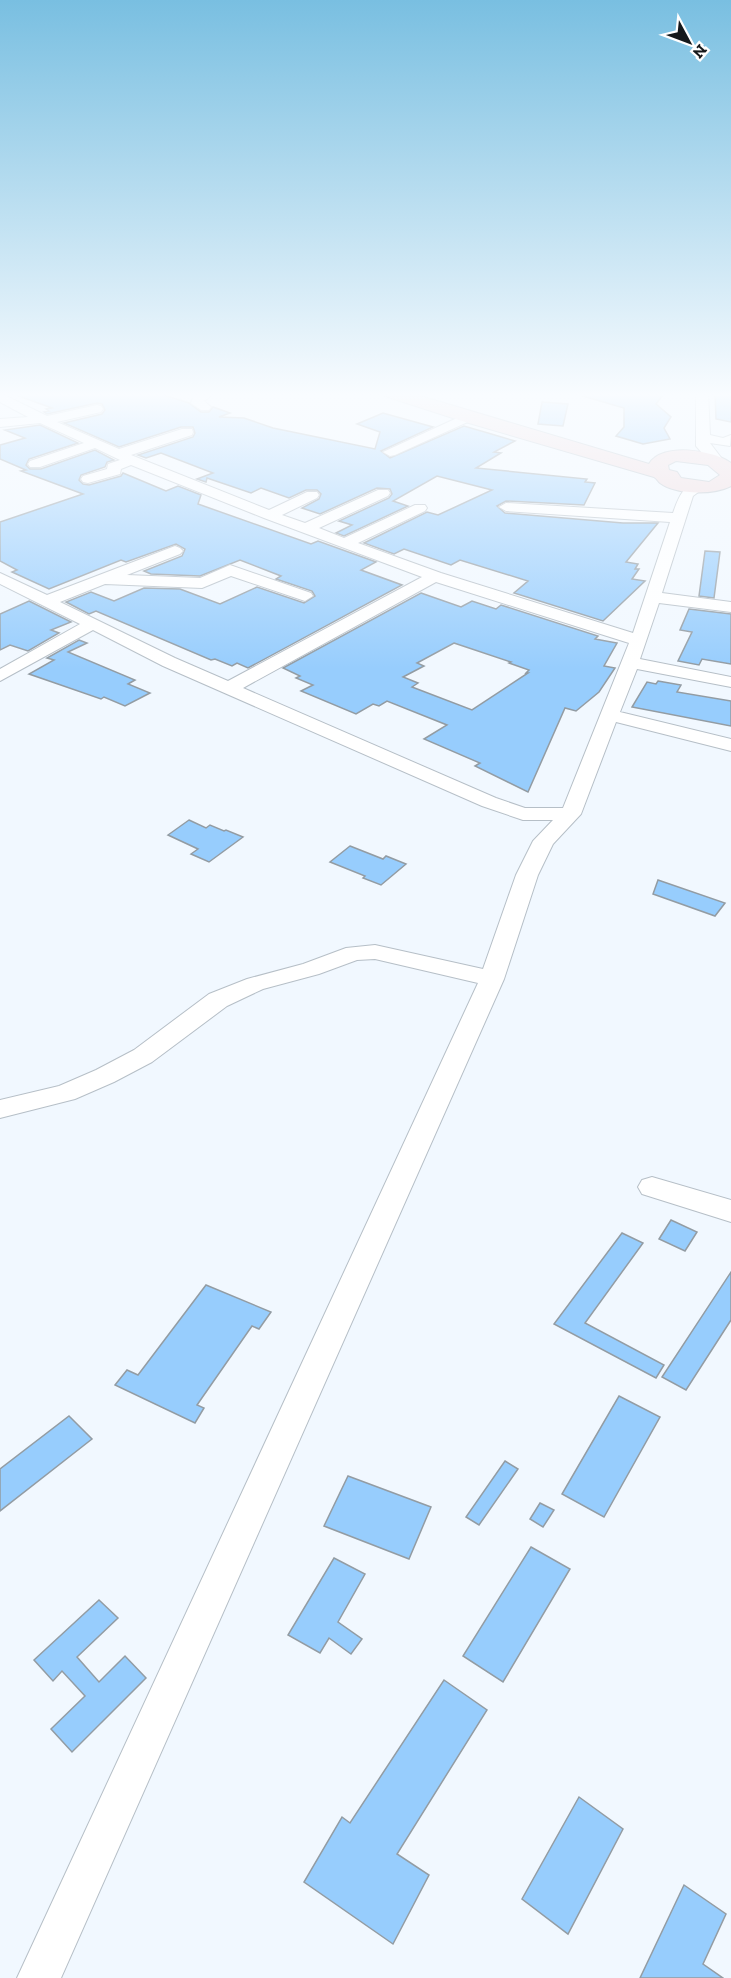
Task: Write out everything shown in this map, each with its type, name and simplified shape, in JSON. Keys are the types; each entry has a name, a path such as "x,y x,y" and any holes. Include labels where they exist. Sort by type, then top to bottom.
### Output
{"street":[{"path":"193,484 435,576 591,626 642,630 731,607"},
{"path":"671,484 678,493 680,514"},
{"path":"39,1978 492,979 527,875 544,841 571,814 642,630 687,494 708,484"},
{"path":"307,528 383,493"},
{"path":"269,515 312,495"},
{"path":"506,507 680,514"},
{"path":"345,543 420,508"},
{"path":"47,601 175,550"},
{"path":"100,579 202,583 230,570 305,596"},
{"path":"229,688 435,576"},
{"path":"0,578 90,625 229,688 523,814 571,814"},
{"path":"0,676 90,625"},
{"path":"642,630 731,682"},
{"path":"611,715 731,745"},
{"path":"0,1109 66,1093 105,1076 143,1056 218,1000 255,984 311,969 354,953 375,952 492,979"},
{"path":"652,1187 731,1211"}],"building":[{"path":"57,484 150,484 166,491 178,486 201,495 198,504 311,544 318,541 376,562 361,570 402,585 248,668 237,663 232,666 215,659 211,660 96,611 89,614 66,602 91,592 114,601 144,588 180,589 220,604 257,587 304,603 315,596 312,591 276,579 281,576 240,560 200,576 151,574 144,571 182,556 185,549 176,544 126,562 121,560 49,589 12,572 17,570 0,561 0,522 83,494"},
{"path":"225,484 422,484 393,501 408,506 344,536 336,533 352,525 339,521 389,498 392,494 390,489 377,488 320,514 302,508 319,499 321,494 317,490 306,490 289,498 261,488 251,493"},
{"path":"470,484 594,484 584,505 506,501 497,506 505,513 623,523 658,523 626,562 638,564 635,569 639,569 632,579 645,581 603,621 514,593 528,581 460,560 451,565 404,549 394,554 364,543 427,512 438,515 492,490"},
{"path":"705,551 720,552 714,598 699,596"},
{"path":"421,593 461,607 472,601 496,609 501,605 598,636 595,639 617,643 604,666 615,668 599,692 576,711 565,708 528,792 475,766 480,763 424,739 447,725 387,701 379,706 373,704 356,714 301,691 313,685 296,678 300,676 283,668","holes":["454,643 511,662 509,663 529,670 526,673 528,673 472,710 412,687 418,683 403,677 424,666 417,663"]},
{"path":"29,601 71,622 51,630 59,633 28,651 10,645 0,650 0,614"},
{"path":"689,609 731,614 731,664 702,659 699,665 678,661 692,632 680,630"},
{"path":"79,640 87,643 68,652 135,680 128,684 150,693 125,706 104,697 101,699 29,674 54,660 47,658"},
{"path":"658,681 681,685 677,692 731,701 731,726 632,707 647,682 656,684"},
{"path":"189,820 206,828 210,825 243,837 209,862 191,854 198,849 168,835"},
{"path":"350,846 383,859 386,856 406,864 381,885 330,862"},
{"path":"658,880 725,903 715,916 653,894"},
{"path":"671,1220 697,1232 685,1251 659,1239"},
{"path":"622,1233 643,1243 585,1323 664,1365 656,1378 554,1324"},
{"path":"731,1272 731,1320 686,1390 662,1377"},
{"path":"206,1285 271,1312 259,1329 252,1326 197,1405 204,1408 195,1423 115,1385 127,1370 138,1375"},
{"path":"619,1396 660,1417 604,1517 562,1494"},
{"path":"69,1416 92,1439 0,1511 0,1469"},
{"path":"505,1461 518,1469 479,1525 466,1517"},
{"path":"348,1476 431,1507 409,1559 324,1526"},
{"path":"540,1503 554,1510 543,1527 530,1519"},
{"path":"531,1547 570,1569 503,1682 463,1656"},
{"path":"334,1558 365,1574 338,1622 362,1639 351,1654 329,1638 320,1653 288,1635"},
{"path":"99,1600 118,1618 77,1657 99,1682 125,1656 146,1678 72,1752 51,1729 85,1696 62,1671 53,1681 34,1660"},
{"path":"444,1680 487,1710 397,1854 429,1875 393,1944 304,1882 342,1817 350,1823"},
{"path":"579,1797 623,1829 568,1934 522,1899"},
{"path":"684,1885 726,1914 703,1964 723,1978 640,1978"}]}
